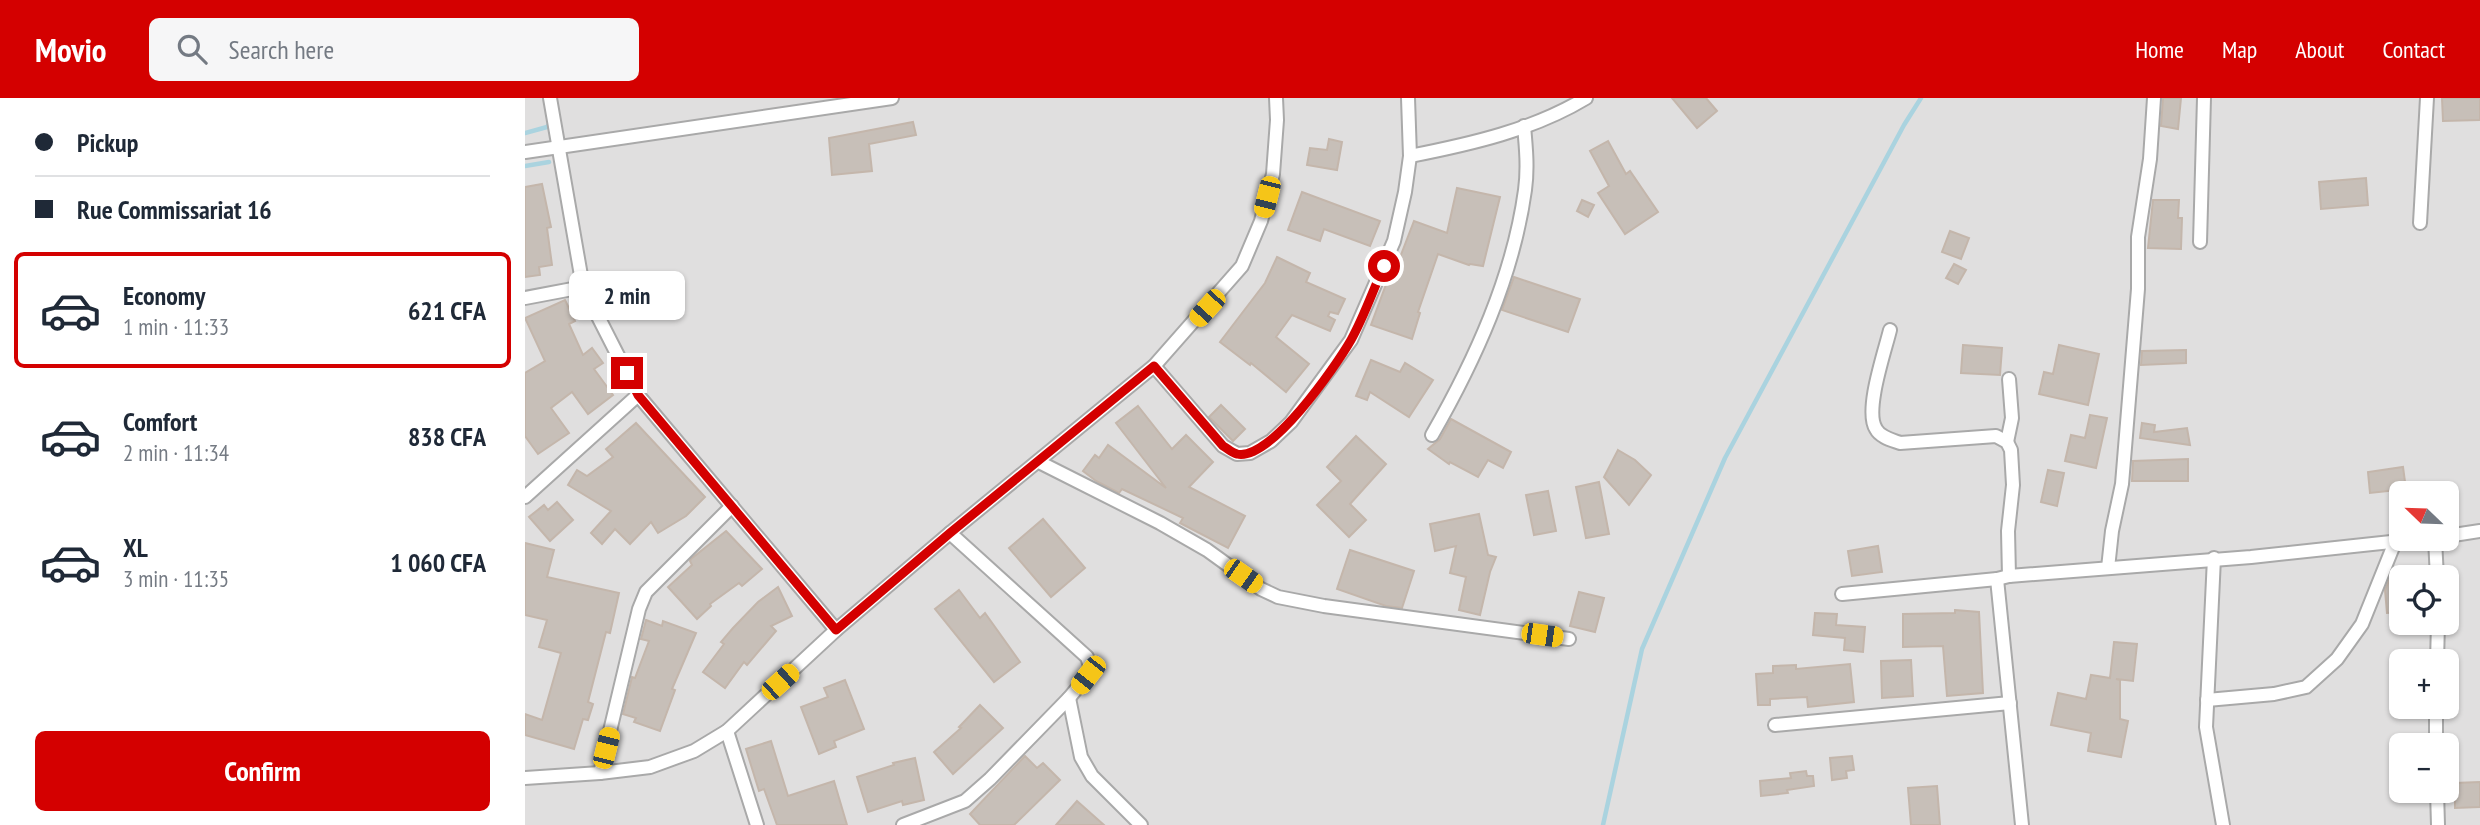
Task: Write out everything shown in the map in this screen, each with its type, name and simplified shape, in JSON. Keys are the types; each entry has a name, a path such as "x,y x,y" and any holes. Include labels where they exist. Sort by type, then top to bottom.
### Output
{"street":[{"path":"550,98 583,287 638,395 836,630"},
{"path":"525,152 892,98"},
{"path":"525,778 600,774 650,767 694,751 727,732 836,630 1154,366 1242,266 1261,221 1273,174 1276,98"},
{"path":"1154,366 1223,446 1237,454 1250,453 1271,441 1291,422 1351,340 1394,241 1410,156 1408,98"},
{"path":"1410,156 1477,142 1564,112 1586,98"},
{"path":"2108,568 2112,531 2122,484 2138,289 2138,237 2150,159 2154,98"},
{"path":"2200,242 2204,98"},
{"path":"2420,223 2427,98"},
{"path":"1432,435 1462,383 1489,319 1513,248 1525,190 1524,126"},
{"path":"525,299 583,287"},
{"path":"1890,330 1871,411 1875,429 1887,439 1899,443 1996,436 2007,442 2011,450 2013,485 2003,577 2010,703 2022,825"},
{"path":"2007,442 2012,418 2009,379"},
{"path":"525,497 638,395"},
{"path":"1039,462 1160,523 1207,550 1261,589 1278,597 1324,606 1569,639"},
{"path":"600,774 639,609 646,592 732,506"},
{"path":"2459,534 2480,531"},
{"path":"903,825 965,801 1069,698 1088,675 1090,666 1087,657 950,533"},
{"path":"1842,594 2389,543"},
{"path":"2207,700 2274,694 2306,687 2337,659 2362,624 2391,551"},
{"path":"2214,558 2206,727 2223,825"},
{"path":"1069,698 1081,757 1086,767 1141,825"},
{"path":"1775,725 2010,703"},
{"path":"727,732 757,825"},
{"path":"2437,803 2438,825"}],"shaded area":[{"path":"525,98 2480,98 2480,825 525,825"}],"building":[{"path":"1672,98 1706,98 1717,111 1697,128"},
{"path":"2163,98 2181,98 2178,129 2161,126"},
{"path":"2442,98 2480,98 2480,120 2443,121"},
{"path":"913,122 916,135 869,144 872,171 832,175 829,138"},
{"path":"1329,139 1342,142 1337,170 1307,165 1310,148 1327,150"},
{"path":"1608,141 1626,174 1630,171 1658,212 1625,234 1598,193 1609,186 1590,151"},
{"path":"2366,178 2368,205 2321,209 2319,182"},
{"path":"542,184 551,227 547,228 552,265 539,267 540,275 525,277 525,187"},
{"path":"1457,188 1500,197 1483,266 1469,265 1438,254 1418,312 1420,313 1412,339 1371,325 1394,263 1396,259 1399,260 1414,221 1447,233"},
{"path":"1302,192 1380,221 1370,246 1324,229 1320,241 1288,230"},
{"path":"1582,200 1594,205 1588,217 1577,211"},
{"path":"2153,200 2179,200 2178,218 2182,218 2181,249 2148,248"},
{"path":"1950,231 1969,238 1961,259 1942,252"},
{"path":"1277,257 1310,273 1306,282 1345,299 1338,314 1330,312 1328,316 1335,320 1330,331 1292,315 1276,337 1309,364 1286,392 1220,342 1265,283"},
{"path":"1954,264 1966,270 1958,284 1946,278"},
{"path":"1514,277 1580,299 1568,332 1502,310"},
{"path":"565,300 575,321 569,324 583,355 592,348 603,363 594,369 613,395 588,414 572,392 551,408 569,433 538,454 525,436 525,373 545,361 525,318"},
{"path":"1963,345 2002,348 2000,375 1961,373"},
{"path":"2059,345 2099,354 2088,405 2039,394 2044,372 2053,374"},
{"path":"2186,350 2186,363 2141,365 2142,351"},
{"path":"1371,360 1400,372 1405,363 1433,380 1409,417 1370,392 1367,400 1356,396"},
{"path":"1221,405 1245,429 1233,441 1209,417"},
{"path":"1138,406 1172,449 1186,435 1213,462 1189,487 1245,516 1228,548 1180,523 1183,518 1122,489 1119,493 1083,471 1095,455 1099,458 1108,445 1166,488 1116,423"},
{"path":"2090,415 2107,418 2096,468 2065,461 2071,435 2085,438"},
{"path":"1451,419 1511,452 1503,468 1488,460 1478,477 1450,462 1449,464 1428,449 1440,439"},
{"path":"636,423 705,497 686,516 658,533 651,522 630,544 615,529 602,544 591,533 611,511 568,485 577,470 587,476 613,457 606,449"},
{"path":"2142,423 2155,425 2154,432 2187,428 2190,445 2140,438"},
{"path":"1356,436 1386,464 1350,504 1366,520 1349,537 1317,505 1341,481 1327,467"},
{"path":"1618,450 1635,460 1651,475 1629,505 1604,477"},
{"path":"2188,459 2188,481 2132,481 2133,461"},
{"path":"2403,467 2405,481 2389,481 2389,491 2370,493 2368,472"},
{"path":"2048,470 2064,473 2057,506 2041,502"},
{"path":"1599,482 1609,534 1586,538 1576,487"},
{"path":"1548,491 1556,531 1534,535 1526,495"},
{"path":"557,502 573,520 550,541 529,517 544,505 548,510"},
{"path":"1479,514 1488,555 1496,557 1480,615 1459,610 1466,577 1450,573 1456,546 1435,551 1430,524"},
{"path":"1043,519 1085,568 1051,597 1009,548"},
{"path":"726,531 762,569 742,586 739,583 710,604 697,619 668,587 692,565 691,559"},
{"path":"525,543 554,550 547,577 619,593 610,633 606,632 588,702 593,704 588,720 583,719 574,749 525,735 525,714 542,720 561,653 539,647 547,620 525,615"},
{"path":"1878,546 1882,572 1852,576 1848,551"},
{"path":"1350,550 1414,571 1402,608 1386,606 1337,589"},
{"path":"2389,580 2389,613 2387,613 2385,590"},
{"path":"778,587 792,616 771,626 776,631 747,665 744,662 725,688 703,672 733,628 758,602"},
{"path":"959,590 980,618 985,613 1020,662 994,682 935,609"},
{"path":"1579,592 1604,598 1595,632 1570,626"},
{"path":"1955,610 1979,612 1983,693 1947,696 1943,646 1903,647 1903,614 1955,613"},
{"path":"1815,613 1837,614 1836,625 1865,627 1863,652 1844,650 1845,638 1813,635"},
{"path":"646,620 662,626 663,621 696,633 672,689 675,690 660,731 634,722 636,718 623,714 632,677 635,678 649,641 641,639"},
{"path":"2114,642 2137,644 2133,681 2116,679 2120,680 2120,719 2128,721 2121,757 2088,751 2091,733 2051,725 2058,693 2086,699 2091,675 2110,678"},
{"path":"1911,660 1913,696 1882,698 1881,661"},
{"path":"1850,664 1854,702 1808,707 1807,697 1770,699 1770,705 1758,705 1756,674 1773,673 1773,666 1796,665 1796,669"},
{"path":"845,680 864,729 834,741 836,747 819,754 801,707 828,697 824,688"},
{"path":"980,705 1003,728 953,774 934,752 961,728 959,727"},
{"path":"771,741 788,796 834,781 847,825 777,825 764,789 759,791 746,749"},
{"path":"1025,756 1037,768 1043,763 1060,780 1014,825 980,825 970,814"},
{"path":"1852,756 1854,770 1846,771 1847,778 1832,780 1830,758"},
{"path":"915,758 924,800 903,805 902,801 868,812 857,777"},
{"path":"1806,771 1807,776 1813,776 1814,786 1761,796 1760,781 1791,778 1790,773"},
{"path":"2480,782 2480,807 2455,808 2455,803 2459,803 2459,783"},
{"path":"1937,786 1940,825 1911,825 1908,788"},
{"path":"1077,801 1104,825 1056,825"}],"waterway":[{"path":"1603,825 1642,649 1725,458 1921,98"},
{"path":"525,133 547,127 551,122"},
{"path":"525,166 549,162"}],"route":[{"path":"627,373 638,395 836,630 1154,366 1223,446 1237,454 1250,453 1271,441 1291,422 1351,340 1384,266"}]}
